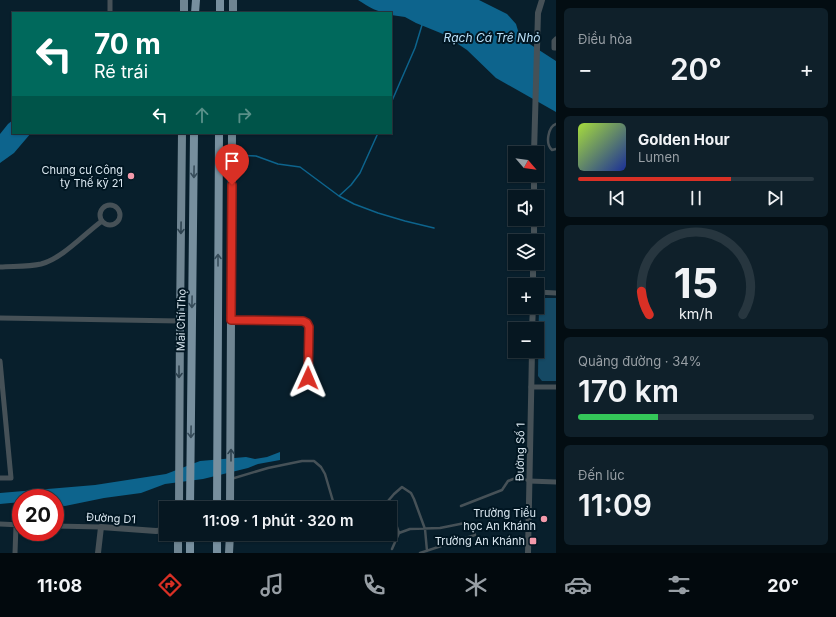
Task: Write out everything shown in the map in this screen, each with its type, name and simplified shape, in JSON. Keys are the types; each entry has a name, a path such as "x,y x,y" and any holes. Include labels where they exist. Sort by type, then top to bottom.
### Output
{"highway":[{"path":"195,12 196,0"},
{"path":"219,1 220,12"},
{"name":"Mai Chí Thọ","path":"190,501 194,134"},
{"path":"218,501 219,134"},
{"path":"190,541 190,553"},
{"path":"217,541 217,553"}],"main road":[{"path":"184,0 184,12"},
{"path":"233,0 233,12"},
{"name":"Mai Chí Thọ","path":"179,501 182,134"},
{"path":"230,501 232,134"},
{"path":"178,541 178,553"},
{"path":"230,541 230,553"}],"street":[{"path":"110,0 110,12"},
{"path":"534,146 537,28 538,12 542,0"},
{"path":"556,39 554,41 554,48 556,48"},
{"path":"106,205 113,205 118,210 120,217 116,223 108,225 102,221 100,218 100,210 106,205"},
{"path":"0,267 29,266 48,261 58,256 102,221"},
{"path":"544,292 556,293"},
{"path":"0,318 180,321"},
{"name":"Đường Số 1","path":"528,553 532,358"},
{"path":"0,361 1,393 11,478 0,478"},
{"path":"531,387 556,387"},
{"path":"529,481 556,482"},
{"path":"0,524 12,525"},
{"name":"Đường D1","path":"64,526 159,531"},
{"path":"98,553 101,527"},
{"path":"15,553 16,541"}],"lane":[{"path":"556,124 550,129 549,145 552,150 556,149"},
{"path":"231,320 305,322 309,327 308,378"},
{"path":"230,479 268,468 302,461 314,461 321,467 325,474 333,501"},
{"path":"461,506 502,490 508,481 518,476 529,481"},
{"path":"392,549 399,533 388,501 402,487 411,493 425,529 427,551"},
{"path":"399,533 410,530 440,528 465,523 472,526 475,535 420,553"}],"shaded area":[{"path":"544,298 556,298 556,381 542,381 538,376 538,358 544,358 544,322 539,322 539,314 544,314"}],"water":[{"name":"Rạch Cá Trê Nhỏ","path":"358,0 479,0 507,14 516,24 519,34 525,41 556,61 556,112 496,78 467,50 443,34 405,17 392,15 392,12 382,12"},
{"path":"12,121 12,134 30,134 14,153 0,163 0,134"},
{"path":"280,452 280,460 258,464 248,468 203,479 165,484 141,493 104,498 65,506 64,489 48,489 95,485 166,474 200,461 246,457 255,459 267,457"},
{"path":"12,492 12,503 0,504 0,493"}],"waterway":[{"path":"392,101 415,48 422,25"},
{"path":"339,196 351,185 360,173 378,134"},
{"path":"235,155 256,156 278,164 300,167 339,196 354,204 378,213 434,228"}],"place":[{"name":"Chung cư Công ty Thế kỹ 21","path":"131,176"},
{"name":"Trường Tiểu học An Khánh","path":"544,519"},
{"name":"Trường An Khánh","path":"533,541"}],"route":[{"path":"232,185 231,320 305,322 309,327 308,378"}]}
